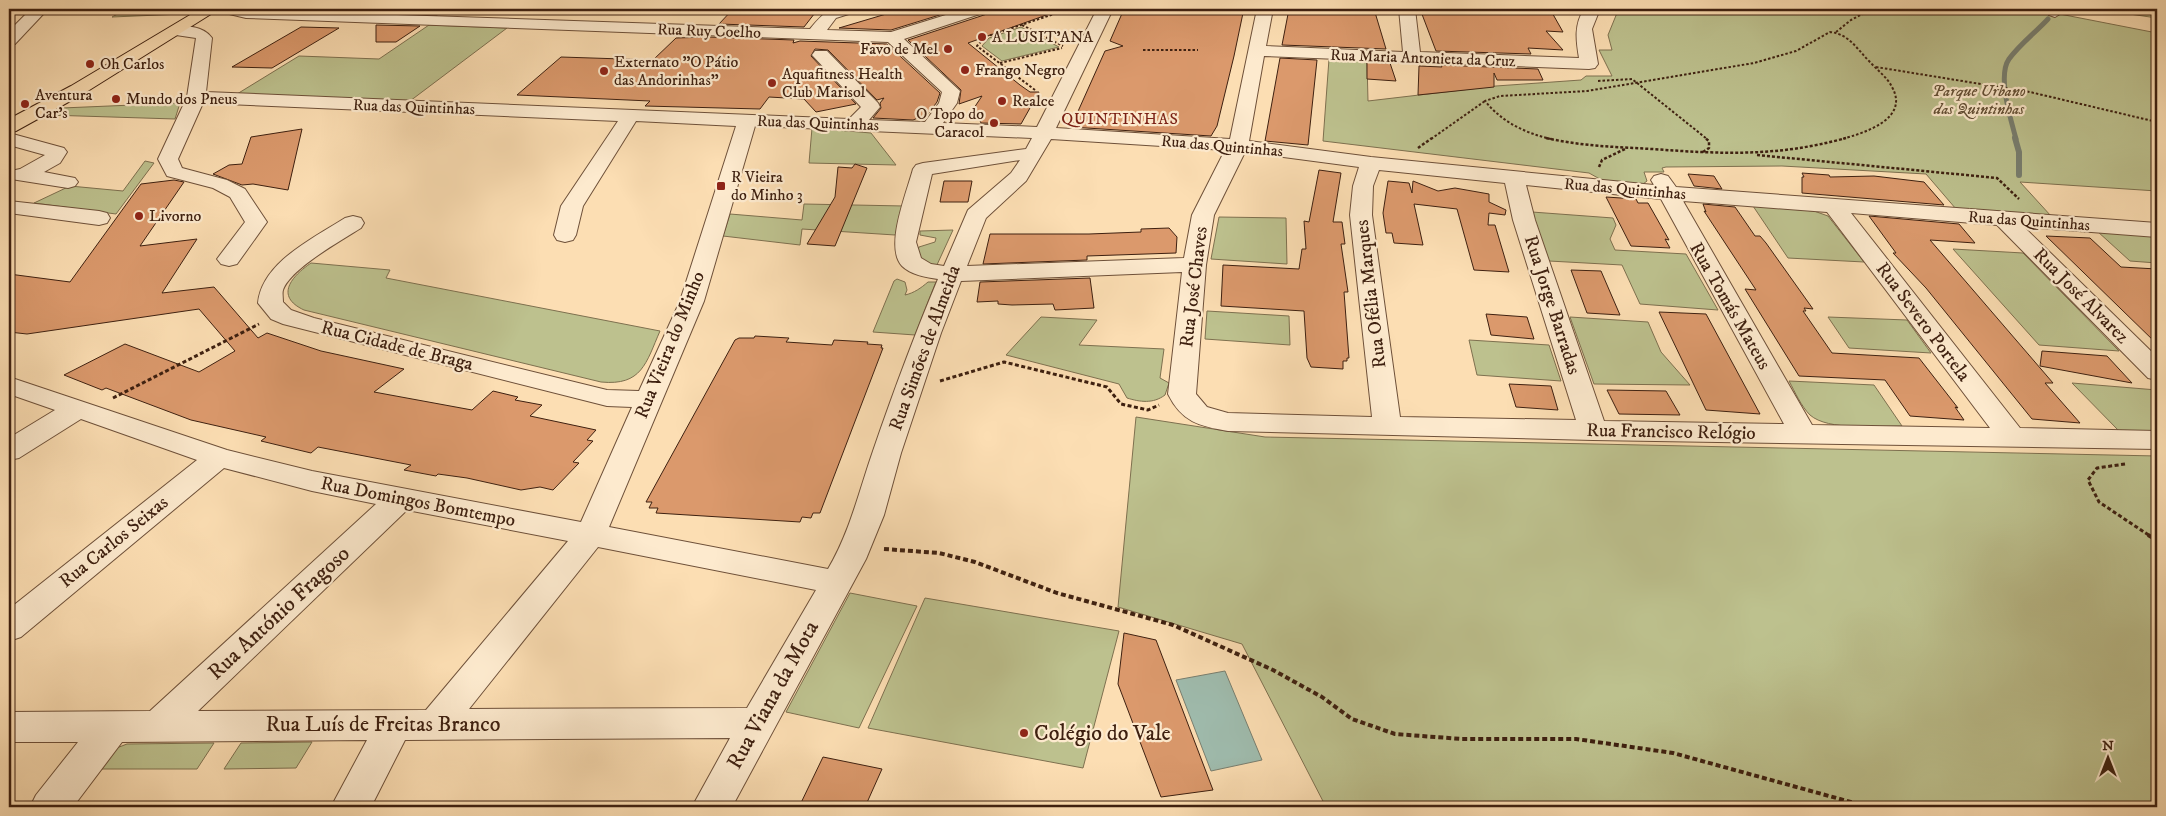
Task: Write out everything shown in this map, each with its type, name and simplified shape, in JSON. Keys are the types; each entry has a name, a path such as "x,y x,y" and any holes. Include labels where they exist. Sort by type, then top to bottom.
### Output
{"main road":[{"path":"13,122 77,90 211,9"}],"street":[{"path":"9,40 40,9"},
{"name":"Rua Ruy Coelho","path":"227,9 240,12 295,12 723,32 892,37 980,9"},
{"path":"814,35 830,14 844,9"},
{"name":"Rua Simões de Almeida","path":"843,570 869,515 908,390 950,274 976,215 1019,177 1026,155 1045,133 1105,9"},
{"name":"Rua José Chaves","path":"1185,400 1194,265 1203,215 1238,145 1265,9"},
{"path":"1407,9 1412,58"},
{"path":"1589,64 1583,36 1584,25 1592,9"},
{"path":"175,31 200,33 204,38 196,97 168,159 174,172 220,184 238,193 256,222 229,259"},
{"path":"892,37 951,91 948,103 926,149 906,242 911,262 925,270 950,274 1194,265"},
{"name":"Rua Maria Antonieta da Cruz","path":"1256,51 1589,64"},
{"path":"821,55 871,107 854,125"},
{"name":"Rua das Quintinhas","path":"196,97 854,125 926,149 1045,133 1238,145 1372,163 1600,187 1663,185 1834,206 2157,230"},
{"path":"565,235 572,206 632,115"},
{"name":"Rua Vieira do Minho","path":"436,724 590,536 692,301 747,120"},
{"path":"9,139 56,152 53,159 16,175"},
{"path":"926,149 1026,155"},
{"name":"Rua Ofélia Marques","path":"1372,163 1363,186 1361,214 1387,426"},
{"path":"16,175 68,182"},
{"name":"Rua Jorge Barradas","path":"1514,178 1524,220 1593,431"},
{"name":"Rua Tomás Mateus","path":"1663,185 1803,434"},
{"name":"Rua Severo Portela","path":"1834,206 2012,438"},
{"path":"9,207 99,218"},
{"name":"Rua José Alvarez","path":"2004,219 2157,372"},
{"path":"280,314 270,303 269,294 273,283 294,263 353,223"},
{"name":"Rua Cidade de Braga","path":"280,314 305,323 607,398 649,400"},
{"name":"Rua Domingos Bomtempo","path":"9,385 219,457 312,481 590,536 843,570"},
{"name":"Rua Francisco Relógio","path":"1185,400 1209,420 1236,423 2157,440"},
{"path":"9,451 40,430 82,410"},
{"name":"Rua Carlos Seixas","path":"9,628 219,457"},
{"name":"Rua António Fragoso","path":"158,726 400,499"},
{"name":"Rua Viana da Mota","path":"712,807 843,570"},
{"name":"Rua Luís de Freitas Branco","path":"9,727 757,723"},
{"path":"351,807 395,724"},
{"path":"50,807 112,727"}],"path":[{"path":"1035,90 977,46 986,37 1069,9"},
{"path":"1836,32 1872,9"},
{"path":"1021,25 1065,47"},
{"path":"1416,149 1486,101 1500,96 1587,91 1754,63 1796,50 1830,32 1836,32 1845,36 1876,67 1894,92 1897,105 1892,116 1879,127 1813,146 1746,154"},
{"path":"1143,50 1198,50"},
{"path":"1000,63 1032,56"},
{"path":"1589,64 1588,75 1598,81 1632,79 1709,141 1709,148 1703,152"},
{"path":"1876,67 2030,92 2157,122"},
{"path":"1486,101 1492,110 1520,129 1577,145 1746,154 1996,178 2046,222"},
{"path":"1600,187 1598,169 1602,160 1617,151 1630,148"},
{"path":"82,410 280,314"},
{"path":"908,390 1004,362 1107,388 1122,404 1148,410 1185,400"},
{"path":"2132,463 2097,468 2088,480 2099,502 2126,522 2157,540"},
{"path":"843,570 881,549 939,553 1021,578 1057,593 1173,625 1273,670 1322,697 1352,719 1395,734 1462,739 1576,739 1673,753 1868,807"}],"green space":[{"path":"127,9 190,9 182,14 112,17"},
{"path":"613,9 674,9 669,14 610,12"},
{"name":"Parque Urbano das Quintinhas","path":"1607,9 2034,9 2157,33 2157,191 2020,182 2051,216 1956,209 1926,174 1782,166 1666,167 1662,168 1664,172 1644,172 1647,181 1643,184 1607,183 1589,173 1323,141 1329,59 1367,61 1368,101 1496,86 1581,80 1586,76 1612,76 1599,50 1612,50 1608,35 1617,13"},
{"path":"2095,9 2157,9 2157,18"},
{"path":"429,25 507,28 410,101 237,94 299,56 379,59"},
{"path":"1021,27 1059,47 1002,61 982,46 989,38"},
{"path":"180,103 175,119 48,115 62,108"},
{"path":"812,128 871,133 896,165 809,163"},
{"path":"145,161 154,163 116,214 34,203 70,186 123,191"},
{"path":"804,204 904,206 895,235 802,229 800,245 723,236 730,214 802,220"},
{"path":"1753,206 1814,211 1828,216 1864,262 1788,258"},
{"path":"1532,212 1613,218 1616,225 1610,239 1615,250 1686,254 1718,310 1640,304 1622,265 1549,261"},
{"path":"1219,217 1286,218 1287,264 1211,259"},
{"path":"953,230 936,267 924,263 916,253 919,247 935,242 936,238 920,235 920,231"},
{"path":"2097,231 2157,237 2157,263 2130,261"},
{"path":"1953,249 2023,253 2119,351 2039,345"},
{"path":"311,263 390,270 386,278 660,331 651,353 641,370 626,380 601,382 304,310 290,299 288,292 293,280"},
{"path":"897,279 905,282 907,290 905,295 917,290 928,282 936,282 915,335 873,332 894,281"},
{"path":"1207,311 1289,316 1290,345 1205,339"},
{"path":"1041,317 1097,320 1079,345 1164,349 1160,378 1169,383 1165,395 1151,401 1127,398 1119,384 1006,355"},
{"path":"1570,317 1648,322 1661,352 1690,385 1594,384"},
{"path":"1828,317 1907,320 1931,353 1849,348"},
{"path":"1469,340 1549,345 1561,381 1477,375"},
{"path":"1789,381 1874,385 1902,426 1854,427 1818,420 1810,415 1798,399"},
{"path":"2072,383 2157,390 2157,431 2119,431"},
{"path":"1136,417 1265,437 2157,456 2157,807 1326,807 1242,644 1118,607"},
{"path":"850,593 917,606 859,728 786,712"},
{"path":"925,598 1119,631 1083,768 868,728"},
{"path":"312,742 296,768 224,769 241,743"},
{"path":"214,743 197,769 96,769 114,749 127,744"}],"shaded area":[{"path":"1225,671 1262,760 1211,771 1176,680"}],"building":[{"path":"376,9 446,9 437,15 376,12"},
{"path":"733,9 818,9 804,27 719,24"},
{"path":"903,9 959,9 891,30 839,28"},
{"path":"990,9 1052,9 1052,13 968,43 1030,92 1039,92 1021,124 981,123 974,108 982,96 959,104 961,90 908,40 987,14"},
{"path":"1124,9 1241,9 1240,13 1243,13 1234,56 1217,126 1211,136 1071,127 1105,51 1123,46 1110,41"},
{"path":"1289,9 1374,9 1386,49 1282,45"},
{"path":"1420,9 1550,9 1563,32 1546,31 1563,50 1528,48 1531,54 1436,51"},
{"path":"376,25 420,26 396,42 376,42"},
{"path":"301,27 339,28 272,68 232,67"},
{"path":"708,37 794,40 793,43 800,41 887,44 940,93 937,102 928,114 913,120 873,118 881,108 880,103 884,98 877,100 828,50 815,49 811,56 856,104 816,112 804,99 769,97 760,109 645,106 650,101 517,95 561,57 653,60 676,38"},
{"path":"1280,58 1317,60 1308,145 1265,141"},
{"path":"1367,62 1390,63 1396,81 1367,79"},
{"path":"1441,65 1538,69 1543,80 1497,80 1494,73 1494,87 1418,95 1419,66 1442,67"},
{"path":"302,129 288,190 253,184 242,185 213,174 229,165 242,164 251,137"},
{"path":"855,164 867,168 835,246 807,244 835,197 838,167 852,168"},
{"path":"1319,170 1341,173 1333,222 1342,222 1345,244 1341,244 1348,292 1344,292 1349,358 1347,358 1347,361 1343,361 1343,369 1311,367 1307,358 1304,311 1221,306 1223,265 1299,269 1302,249 1306,249 1304,221 1309,222"},
{"path":"1802,173 1829,175 1830,177 1874,176 1924,182 1944,205 1802,193 1802,177 1804,177"},
{"path":"1688,174 1714,176 1722,189 1694,186"},
{"path":"174,180 184,182 140,246 197,239 162,293 214,287 258,338 267,333 321,351 404,369 374,392 472,410 493,391 518,397 515,400 542,405 530,416 596,430 587,440 593,441 573,462 579,463 553,490 540,487 521,490 467,478 438,474 436,476 404,470 411,465 318,447 311,453 261,441 266,437 191,420 106,388 102,390 64,375 125,344 199,372 235,351 199,309 27,334 9,332 9,274 70,282 141,184"},
{"path":"944,181 972,181 968,202 940,202"},
{"path":"1388,181 1409,183 1412,193 1413,181 1438,191 1455,188 1489,194 1489,202 1506,210 1505,215 1489,213 1488,225 1495,225 1509,272 1474,270 1457,209 1414,204 1423,245 1394,243 1392,233 1386,233 1383,213"},
{"path":"1606,197 1636,199 1638,203 1648,203 1669,240 1665,239 1670,248 1631,246"},
{"path":"1703,204 1735,207 1755,236 1760,236 1766,243 1813,309 1804,308 1806,311 1803,311 1832,353 1919,358 1958,408 1955,407 1964,420 1910,416 1885,380 1799,376 1745,289 1756,290 1704,211 1706,212"},
{"path":"1869,216 1959,224 1975,243 1930,240 2053,383 2045,383 2080,423 2032,419 1926,288 1893,253 1896,253"},
{"path":"1169,228 1177,237 1176,253 1087,256 1087,260 983,264 990,234 1089,234 1141,232 1141,229"},
{"path":"2046,236 2090,238 2121,267 2157,269 2157,344"},
{"path":"1571,270 1601,271 1620,315 1587,313"},
{"path":"1090,278 1094,308 1055,310 1053,304 1012,305 998,304 998,301 977,302 980,282"},
{"path":"1659,312 1706,314 1760,414 1706,410"},
{"path":"1486,314 1527,317 1534,339 1491,335"},
{"path":"755,336 789,338 786,342 832,345 834,340 868,342 867,344 882,345 881,348 883,348 820,513 813,513 811,518 802,517 800,522 656,513 658,508 649,508 652,502 646,502 735,340 739,338 754,338"},
{"path":"2042,351 2107,356 2132,383 2040,366"},
{"path":"1509,384 1551,386 1558,410 1516,407"},
{"path":"1607,390 1666,391 1680,415 1619,414"},
{"path":"1124,633 1156,640 1213,790 1161,797 1118,684"},
{"path":"823,757 882,769 865,807 799,807"}],"waterway":[{"path":"2016,139 2006,98 2004,76 2006,67 2013,54 2048,19"},
{"path":"2015,138 2019,152 2019,175"}],"place":[{"name":"A LUSIT'ANA","path":"982,37"},
{"name":"Favo de Mel","path":"948,49"},
{"name":"Oh Carlos","path":"90,64"},
{"name":"Frango Negro","path":"965,70"},
{"name":"Externato \"O Pátio das Andorinhas\"","path":"604,71"},
{"name":"Aquafitness Health Club Marisol","path":"772,83"},
{"name":"Mundo dos Pneus","path":"116,99"},
{"name":"Realce","path":"1002,101"},
{"name":"Aventura Car's","path":"25,104"},
{"name":"O Topo do Caracol","path":"994,123"},
{"name":"R Vieira do Minho 3","path":"721,186"},
{"name":"Livorno","path":"139,216"},
{"name":"Colégio do Vale","path":"1024,733"}],"district":[{"name":"QUINTINHAS","path":"1120,119"}]}
